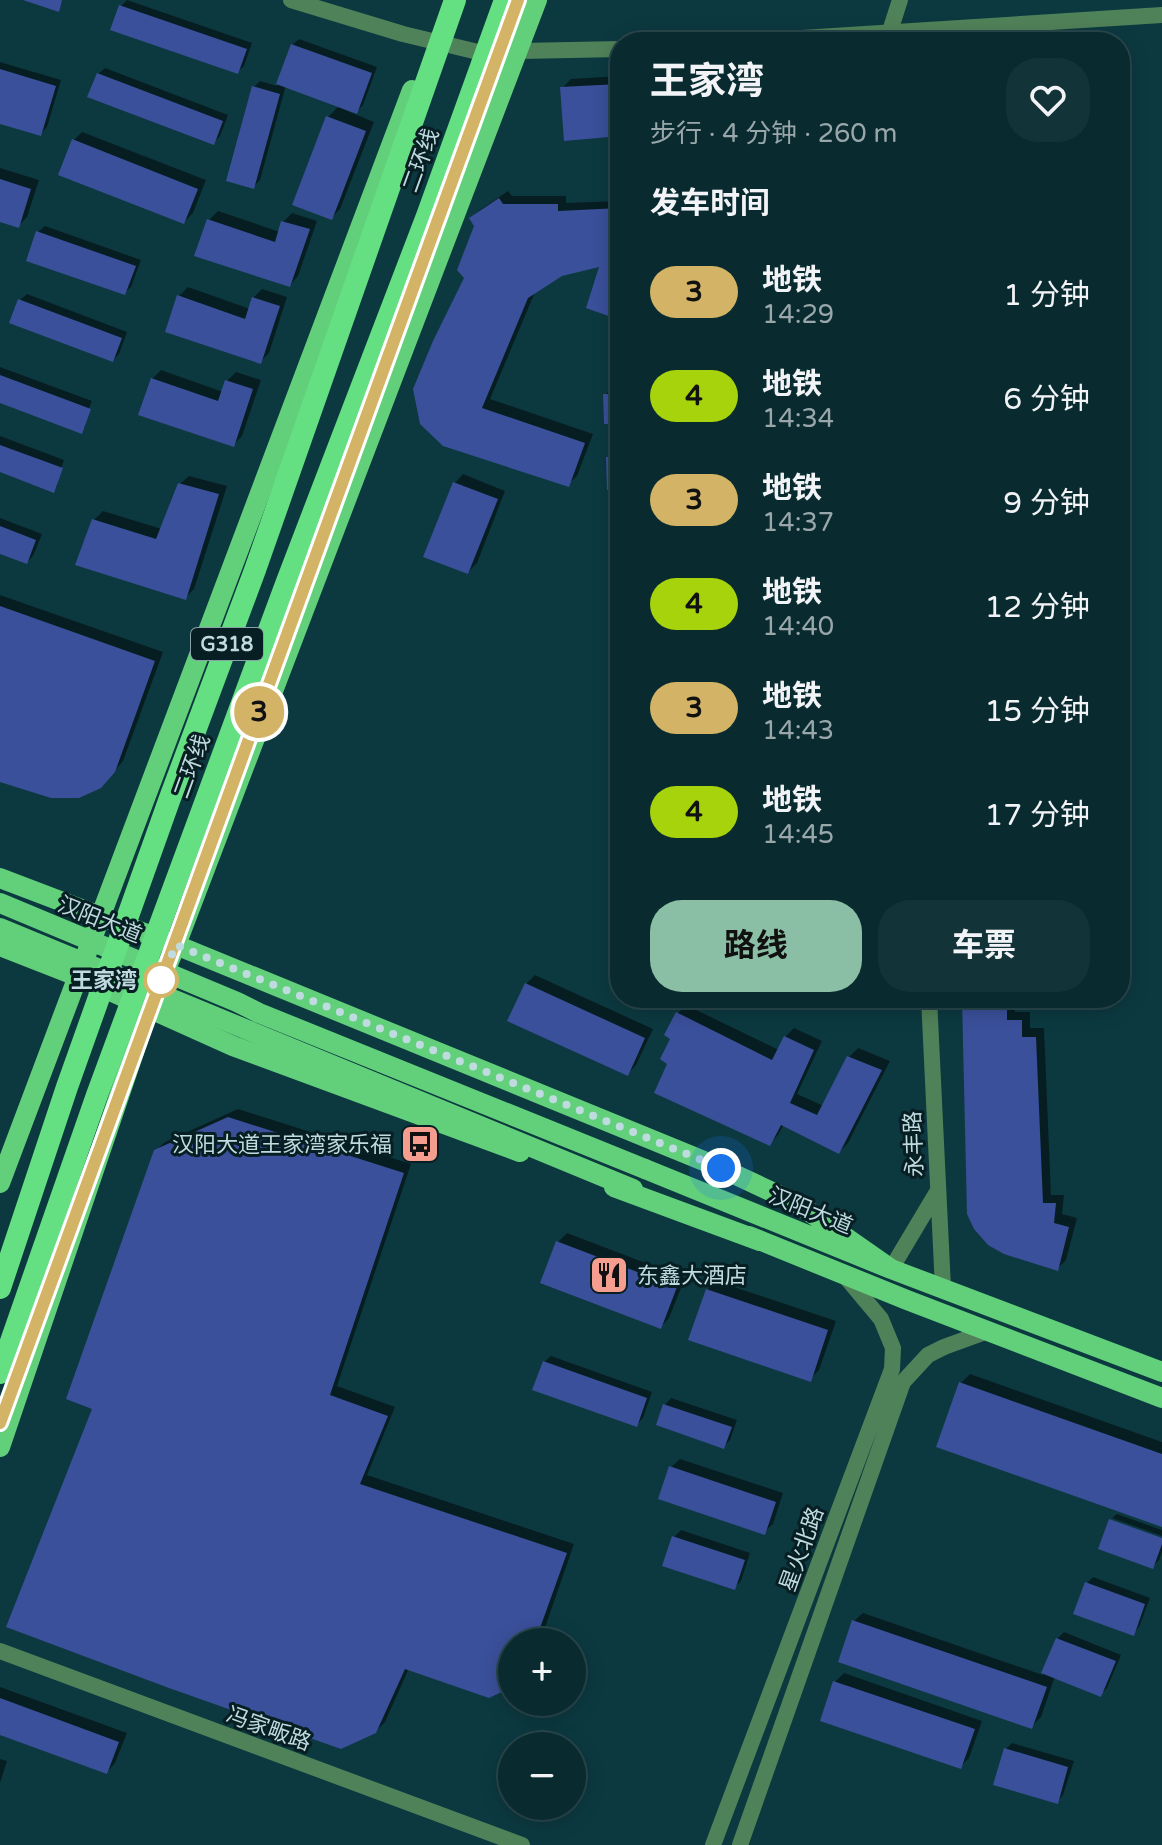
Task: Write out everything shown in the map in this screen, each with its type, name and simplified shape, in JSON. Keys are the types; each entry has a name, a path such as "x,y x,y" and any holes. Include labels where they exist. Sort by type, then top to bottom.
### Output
{"highway":[{"name":"二环线","path":"0,1288 67,1087 255,570 455,0"},
{"name":"二环线","path":"0,1373 108,1066 505,0"}],"main road":[{"path":"0,1183 445,0"},
{"path":"0,1447 149,1008 176,945 537,0"},
{"path":"0,878 176,945 721,1168 798,1204 891,1269"},
{"name":"汉阳大道","path":"0,903 259,1013 891,1269 1162,1372"},
{"name":"汉阳大道","path":"0,928 845,1276 1162,1398"},
{"name":"汉阳大道","path":"0,946 79,977 233,1046 760,1241"}],"street":[{"path":"291,0 403,34 478,52 610,49"},
{"path":"891,32 900,0"},
{"path":"960,32 1162,15"},
{"name":"永丰路","path":"929,1008 943,1288"},
{"path":"891,1269 937,1192"},
{"name":"星火北路","path":"713,1845 892,1369 893,1348 881,1319 845,1276"},
{"name":"星火北路","path":"740,1845 903,1382 928,1355 988,1331"},
{"name":"冯家畈路","path":"0,1651 522,1845"}],"building":[{"path":"23,0 62,0 59,12"},
{"path":"119,5 247,49 238,74 110,30"},
{"path":"291,44 372,73 357,114 276,84"},
{"path":"0,69 56,86 41,136 0,124"},
{"path":"97,73 223,121 214,145 87,97"},
{"path":"610,84 610,137 564,141 560,87"},
{"path":"252,86 280,94 254,189 226,181"},
{"path":"326,116 366,131 332,220 292,205"},
{"path":"72,139 198,189 184,224 58,175"},
{"path":"0,179 31,189 19,228 0,222"},
{"path":"499,198 503,204 558,204 558,211 610,208 610,317 586,308 599,267 562,276 528,298 482,408 585,443 569,487 443,446 420,424 413,389 464,278 457,270 474,226 469,218"},
{"path":"207,219 275,242 281,221 310,229 290,287 194,256"},
{"path":"36,231 136,266 125,295 26,261"},
{"path":"177,295 245,319 252,297 280,306 261,364 165,332"},
{"path":"18,299 122,338 113,362 9,323"},
{"path":"0,375 91,409 82,434 0,403"},
{"path":"151,378 218,401 225,380 253,389 234,447 138,415"},
{"path":"603,394 610,394 610,424 604,424"},
{"path":"0,445 63,468 54,493 0,472"},
{"path":"606,457 610,457 610,490 607,490"},
{"path":"453,482 498,499 468,574 423,557"},
{"path":"178,483 219,494 186,600 75,565 92,519 156,539"},
{"path":"0,526 36,540 27,564 0,554"},
{"path":"0,606 155,661 115,772 101,788 79,798 51,798 0,782"},
{"path":"525,983 645,1038 628,1076 507,1021"},
{"path":"962,1008 1007,1008 1007,1020 1022,1020 1022,1037 1036,1037 1043,1203 1056,1203 1054,1223 1069,1227 1058,1271 1004,1254 988,1245 974,1229 967,1214"},
{"path":"676,1012 772,1060 784,1036 814,1050 790,1103 817,1115 847,1056 882,1070 839,1154 781,1125 770,1146 654,1093 667,1064 660,1059 670,1039 664,1035"},
{"path":"228,1117 404,1173 330,1395 388,1416 360,1484 567,1553 540,1628 498,1628 498,1694 489,1698 405,1669 376,1733 341,1749 6,1627 92,1409 66,1399 154,1150"},
{"path":"556,1241 677,1287 661,1329 540,1283"},
{"path":"706,1289 828,1330 811,1382 688,1340"},
{"path":"543,1361 647,1398 637,1427 532,1390"},
{"path":"959,1382 1162,1454 1162,1527 936,1447"},
{"path":"663,1404 732,1427 724,1449 656,1425"},
{"path":"669,1466 776,1502 765,1535 658,1499"},
{"path":"1109,1519 1162,1538 1153,1569 1098,1549"},
{"path":"672,1536 745,1560 735,1590 662,1566"},
{"path":"1085,1582 1145,1604 1134,1636 1073,1614"},
{"path":"852,1620 1047,1687 1032,1729 838,1662"},
{"path":"1056,1638 1116,1661 1101,1697 1041,1673"},
{"path":"833,1681 975,1729 961,1769 820,1721"},
{"path":"0,1698 119,1742 107,1774 0,1735"},
{"path":"1004,1748 1068,1767 1058,1804 993,1785"}],"metro line":[{"name":"3","path":"0,1423 518,0"}],"place":[{"name":"王家湾","path":"161,980"},
{"name":"汉阳大道王家湾家乐福","path":"420,1144"},
{"name":"东鑫大酒店","path":"609,1275"}],"route":[{"path":"161,980 158,987 176,945 721,1168"}]}
